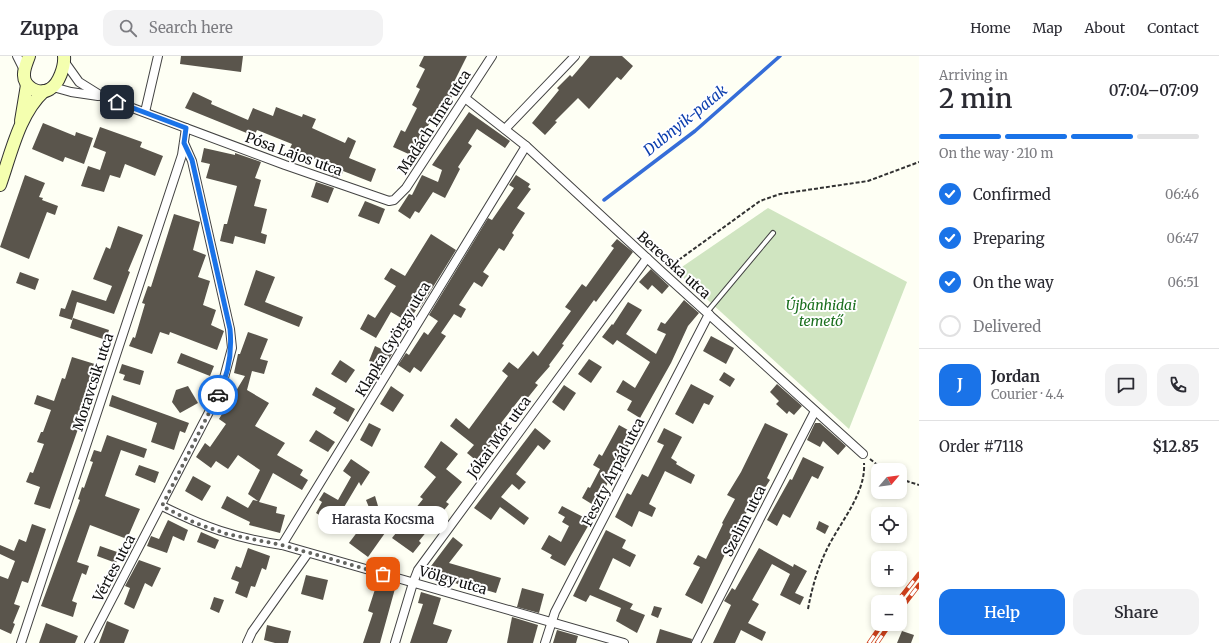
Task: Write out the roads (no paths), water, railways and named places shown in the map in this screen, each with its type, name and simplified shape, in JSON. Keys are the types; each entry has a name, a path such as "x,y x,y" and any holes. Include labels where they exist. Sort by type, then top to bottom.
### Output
{"street":[{"path":"18,56 24,70 27,84 30,88 49,89 103,97"},
{"path":"24,70 29,56"},
{"path":"145,112 158,56"},
{"name":"Madách Imre utca","path":"394,200 406,188 492,56"},
{"path":"505,129 575,56"},
{"path":"0,185 21,126 32,106 57,82 64,59"},
{"path":"64,59 79,82 103,97"},
{"path":"21,126 23,102 27,84"},
{"name":"Pósa Lajos utca","path":"103,97 384,200 394,200"},
{"name":"Berecska utca","path":"466,98 526,146 662,272 863,454"},
{"name":"Moravcsik utca","path":"21,643 182,155 186,128"},
{"name":"Vértes utca","path":"89,643 162,506 221,389 232,348 230,329 194,168 184,143"},
{"name":"Klapka György utca","path":"282,545 526,146"},
{"name":"Jókai Mór utca","path":"396,643 418,570 647,258"},
{"name":"Feszty Árpád utca","path":"545,643 551,622 708,313"},
{"name":"Szelim utca","path":"696,643 815,411"},
{"name":"Völgy utca","path":"162,506 195,523 227,534 282,545 624,643"},
{"path":"247,643 252,632 308,553"}],"lane":[{"path":"708,313 773,234"}],"waterway":[{"name":"Dubnyik-patak","path":"604,200 695,131 780,56"}],"railway":[{"path":"902,595 919,574"},
{"path":"907,601 919,585"},
{"path":"869,643 877,631"},
{"path":"877,643 885,631"}],"place":[{"name":"Harasta Kocsma","path":"383,574"}],"park label":[{"name":"Újbánhidai temető","path":"821,314"}]}
